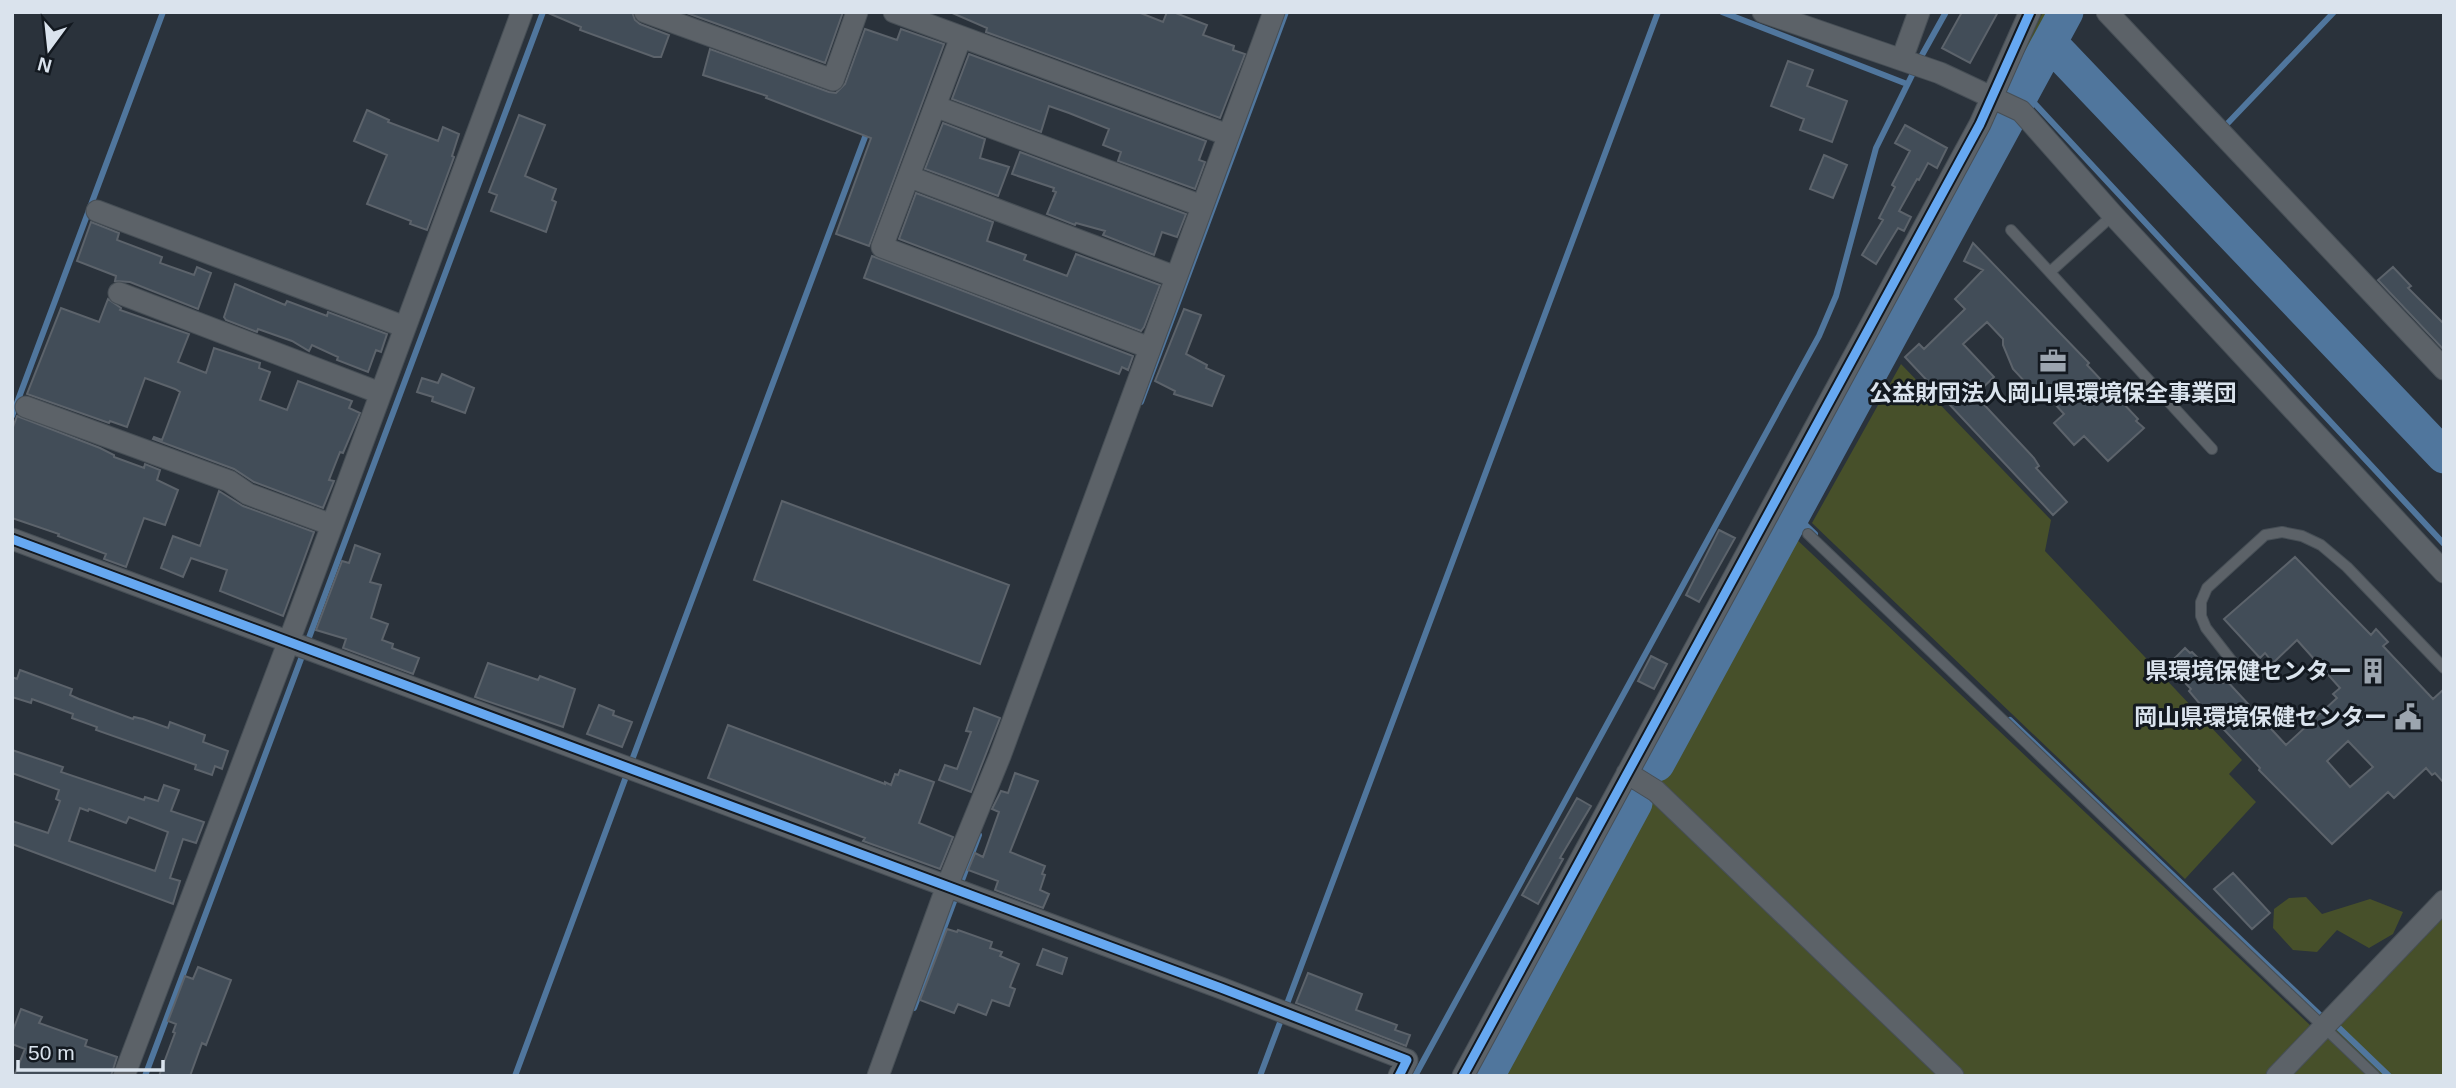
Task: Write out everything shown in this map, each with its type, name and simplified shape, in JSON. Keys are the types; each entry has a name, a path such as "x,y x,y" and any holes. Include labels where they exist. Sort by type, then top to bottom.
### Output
{"street":[{"path":"124,1076 299,645 332,525 522,12"},
{"path":"645,12 833,80 857,12"},
{"path":"894,12 1228,135"},
{"path":"878,1076 956,889 1000,756 1274,12"},
{"path":"1763,12 1913,63 2005,104 2113,215 2444,572"},
{"path":"1913,63 1919,12"},
{"path":"1463,1076 1980,124 2005,104 2030,12"},
{"path":"2107,12 2444,369"},
{"path":"961,37 937,107 881,247 1150,348"},
{"path":"937,107 1202,206"},
{"path":"910,177 1176,277"},
{"path":"97,211 405,327"},
{"path":"119,293 380,393"},
{"path":"26,407 229,481 248,494 332,525"},
{"path":"12,539 1284,1012 1407,1060 1399,1076"},
{"path":"1627,774 1656,791 1953,1076"},
{"path":"2277,1076 2444,901"}],"lane":[{"path":"2050,272 2113,215"},
{"path":"2011,230 2212,449"},
{"path":"2238,669 2206,628 2201,616 2201,602 2207,587 2265,534 2282,532 2302,536 2321,545 2347,567 2444,668"},
{"path":"1808,534 2375,1076"}],"green space":[{"path":"2043,12 2055,12 2013,90 2006,87"},
{"path":"1901,364 2051,520 2045,551 2242,760 2229,774 2256,802 2185,879 1812,523"},
{"path":"1792,535 2311,1026 2265,1076 1966,1076 1658,780"},
{"path":"1651,797 1944,1076 1497,1076"},
{"path":"2306,897 2322,914 2370,899 2403,912 2393,934 2369,948 2337,930 2317,952 2293,950 2273,928 2274,909 2289,898"},
{"path":"2444,910 2444,1076 2286,1076"}],"building":[{"path":"546,12 632,12 640,24 669,35 661,57 654,57 580,30 581,27"},
{"path":"684,12 843,12 825,63"},
{"path":"950,12 1138,12 1163,22 1167,12 1173,12 1207,25 1203,35 1234,46 1233,50 1245,54 1220,118 986,32 987,28"},
{"path":"1962,12 1998,12 1970,63 1942,48"},
{"path":"865,29 897,40 901,29 944,44 869,246 836,234 871,138 766,98 767,96 703,75 710,49 836,93 845,84"},
{"path":"969,54 1206,141 1199,160 1205,162 1195,189 1118,161 1121,152 1103,145 1109,129 1069,113 1049,106 1041,132 952,99"},
{"path":"1788,61 1813,70 1807,86 1847,101 1832,142 1800,130 1804,119 1771,106"},
{"path":"367,110 389,120 388,122 438,141 443,127 459,134 452,156 454,157 427,230 367,204 387,155 354,141"},
{"path":"519,115 545,125 525,176 556,189 552,200 556,202 546,232 491,211 497,195 489,192"},
{"path":"943,123 985,139 980,158 1009,167 998,196 925,169"},
{"path":"1905,125 1947,148 1937,168 1928,163 1919,180 1917,179 1899,211 1911,217 1904,231 1898,228 1876,264 1862,255 1883,220 1879,218 1910,151 1895,143"},
{"path":"1020,152 1186,214 1177,237 1162,232 1154,255 1103,235 1105,231 1076,223 1075,225 1047,214 1056,192 1053,191 1054,188 1012,174"},
{"path":"1824,155 1847,165 1833,198 1810,189"},
{"path":"916,193 993,222 987,241 1026,255 1024,260 1067,276 1076,254 1160,285 1144,327 1141,331 899,239"},
{"path":"91,222 119,233 117,240 162,257 160,263 194,275 197,267 211,273 198,309 130,282 115,281 116,276 77,261"},
{"path":"1973,243 2089,363 2087,365 2144,428 2108,461 2084,436 2074,445 2054,423 2064,414 2044,392 2039,397 2013,369 2003,339 1987,322 1963,344 1994,377 1975,395 2034,458 2039,466 2036,468 2067,502 2053,515 1905,357 1919,344 1924,349 1965,309 1955,299 1983,270 1964,261"},
{"path":"872,256 1133,356 1128,370 1122,367 1119,374 864,278"},
{"path":"2393,267 2411,286 2408,288 2444,324 2444,350 2378,280"},
{"path":"235,284 285,305 287,301 327,316 328,312 387,334 381,352 376,350 368,372 337,360 338,357 312,345 309,351 292,341 226,320 224,317"},
{"path":"108,299 121,308 120,310 189,334 178,362 206,373 214,348 260,363 259,368 270,372 260,400 287,410 298,381 352,401 349,408 360,413 329,480 334,481 323,508 254,482 234,469 153,439 162,440 180,392 175,389 145,378 127,427 27,394 61,308 99,322"},
{"path":"1184,309 1201,315 1186,354 1224,376 1212,406 1174,394 1175,391 1155,381"},
{"path":"442,374 474,388 465,413 432,401 433,397 417,392 422,378 438,383"},
{"path":"17,416 100,448 114,457 144,468 145,464 160,470 157,480 178,490 165,525 144,518 126,567 104,559 106,554 12,518 12,430"},
{"path":"219,491 243,506 314,532 283,616 220,591 227,570 191,558 183,577 161,568 173,536 200,546"},
{"path":"782,501 1009,585 980,664 754,580"},
{"path":"1719,530 1735,538 1699,602 1686,595"},
{"path":"355,545 380,554 370,582 381,585 371,618 388,624 382,640 393,644 392,648 419,658 413,674 343,648 346,639 316,630 342,561 349,563"},
{"path":"2295,557 2371,635 2376,629 2388,642 2383,646 2433,699 2444,689 2444,783 2426,768 2394,798 2388,792 2332,844 2259,770 2168,665 2185,648 2192,652 2223,683 2226,680 2286,745 2337,698 2333,694 2340,688 2297,640 2273,663 2265,653 2260,658 2224,619","holes":["2348,741 2373,767 2350,787 2327,761"]},
{"path":"1651,656 1667,664 1654,689 1638,681"},
{"path":"488,663 538,680 540,676 575,689 563,727 475,697"},
{"path":"20,670 72,689 70,695 133,719 143,719 168,728 170,722 205,735 203,742 228,751 222,769 215,766 212,775 195,769 196,765 96,730 97,727 72,718 73,714 32,699 31,703 12,697 12,677 17,679"},
{"path":"599,705 614,711 613,715 632,722 622,747 587,734"},
{"path":"974,708 1000,718 971,792 939,780 945,765 957,769 971,732 966,731"},
{"path":"728,725 885,784 891,785 895,774 898,775 900,770 934,782 919,823 953,837 940,869 708,778"},
{"path":"12,750 63,767 61,772 144,800 145,797 158,801 164,785 179,790 171,811 204,822 196,843 183,839 170,878 180,881 173,904 12,844 12,821 48,833 60,801 56,799 59,790 12,773","holes":["80,808 89,809 126,823 129,817 168,832 155,871 69,841"]},
{"path":"1015,773 1038,781 1010,852 1045,866 1040,890 1049,894 1043,908 995,890 998,881 968,870 975,853 983,857 999,812 992,809 1001,791 1008,793"},
{"path":"1577,798 1591,806 1560,858 1563,859 1538,904 1522,895"},
{"path":"2233,873 2270,913 2252,929 2214,889"},
{"path":"947,929 992,942 990,948 1002,952 1000,956 1019,964 1010,987 1015,989 1009,1006 992,1000 986,1015 958,1004 954,1013 920,1000"},
{"path":"1043,949 1067,958 1062,974 1037,965"},
{"path":"198,967 231,980 206,1045 202,1043 190,1076 159,1076 175,1033 176,1024 168,1021 185,976 193,979"},
{"path":"1308,973 1362,994 1356,1010 1397,1025 1395,1030 1410,1035 1406,1046 1296,1003"},
{"path":"21,1009 42,1017 39,1023 87,1040 85,1046 117,1057 111,1076 14,1076 25,1049 12,1044 12,1033"}],"waterway":[{"path":"12,416 163,12"},
{"path":"145,1076 543,12"},
{"path":"1141,402 1286,12"},
{"path":"1260,1076 1658,12"},
{"path":"1722,12 1907,84"},
{"path":"1415,1076 1819,336 1836,296 1876,148 1946,12"},
{"path":"1657,764 2066,12"},
{"path":"2227,124 2334,12"},
{"path":"2050,43 2444,456"},
{"path":"2023,91 2444,544"},
{"path":"632,760 868,129"},
{"path":"1793,513 1815,534"},
{"path":"2010,720 2324,1016"},
{"path":"515,1076 627,774"},
{"path":"1487,1076 1635,803"},
{"path":"914,1008 979,835"},
{"path":"2337,1026 2389,1076"}],"cycle path":[{"path":"1463,1076 1980,124 2030,12"},
{"path":"12,539 1221,988 1407,1060 1399,1076"}],"place":[{"name":"公益財団法人岡山県環境保全事業団","path":"2053,361"},
{"name":"県環境保健センター","path":"2373,671"},
{"name":"岡山県環境保健センター","path":"2408,717"}]}
